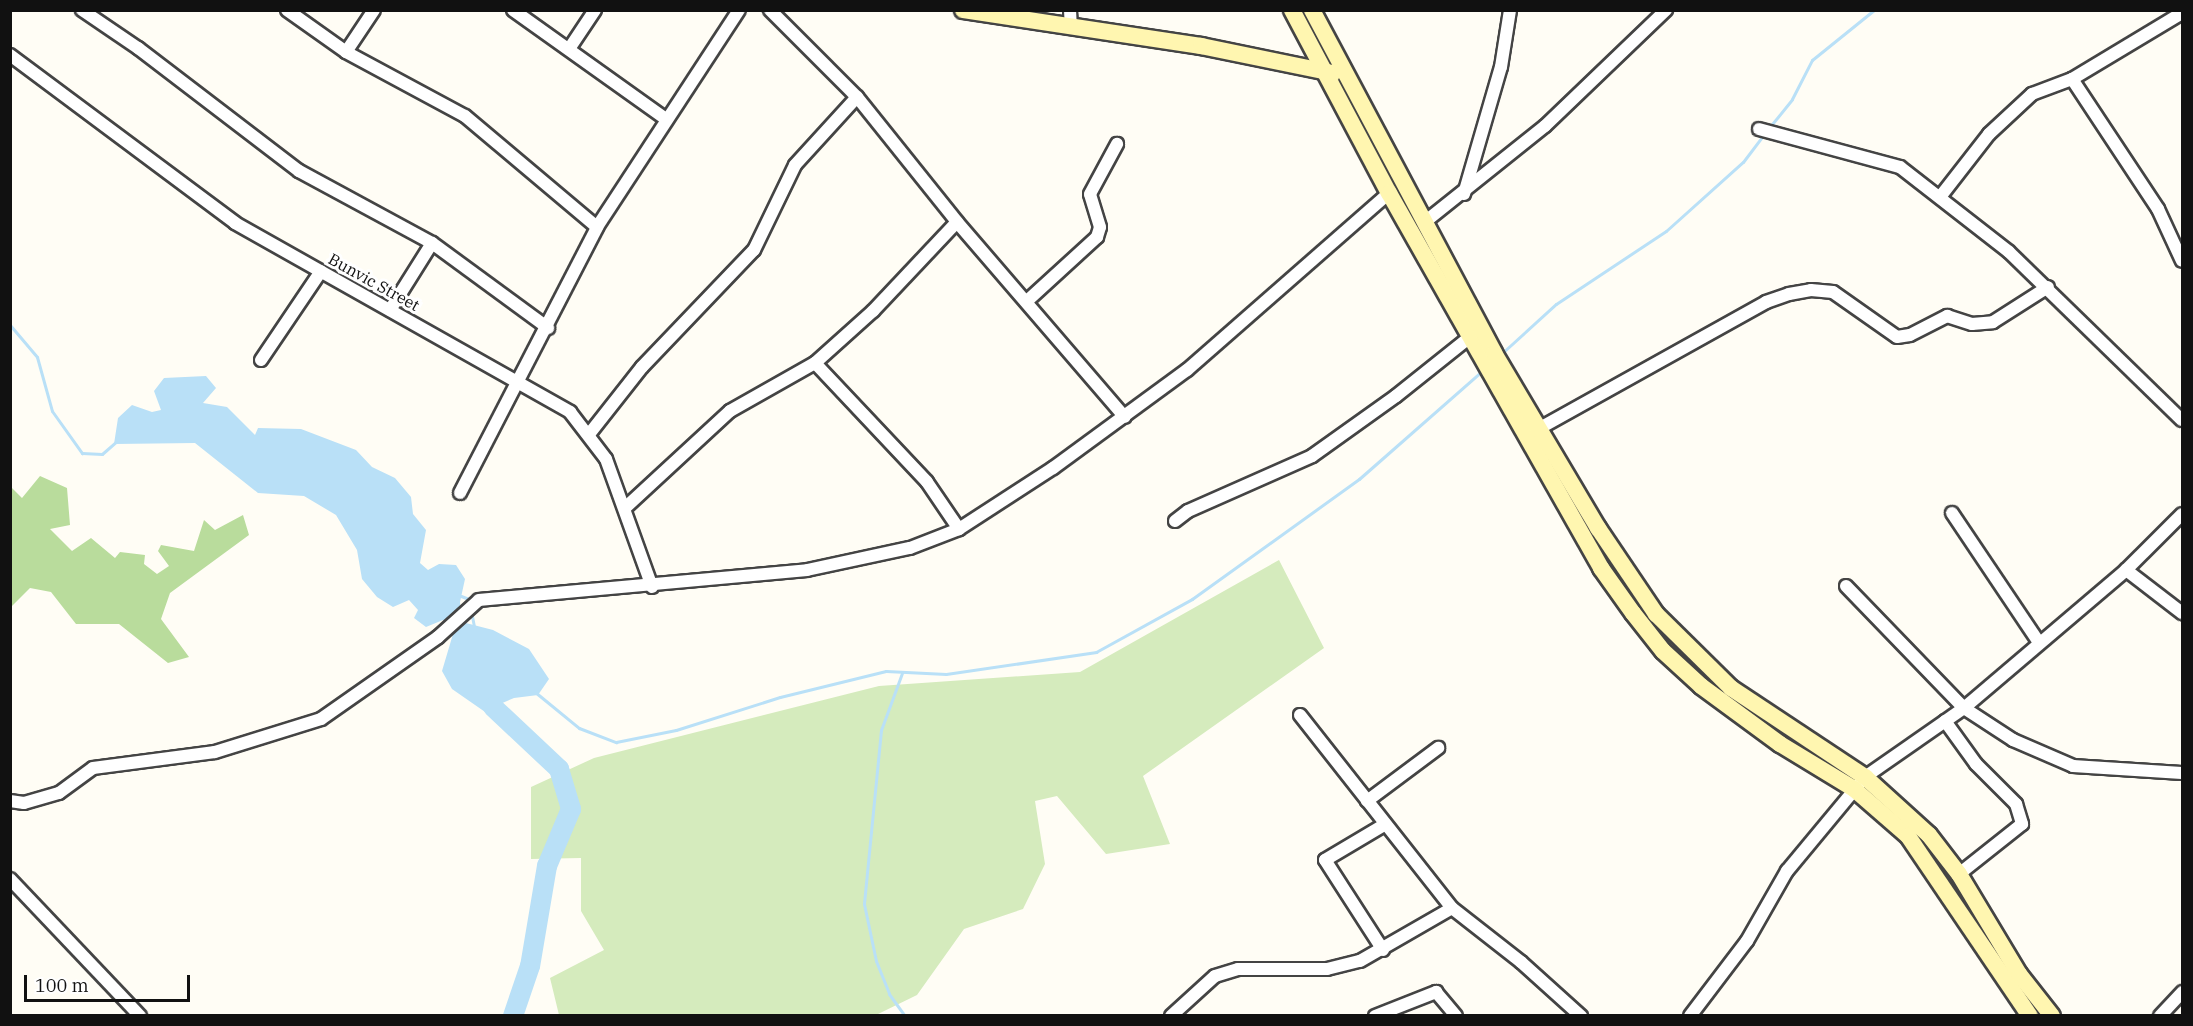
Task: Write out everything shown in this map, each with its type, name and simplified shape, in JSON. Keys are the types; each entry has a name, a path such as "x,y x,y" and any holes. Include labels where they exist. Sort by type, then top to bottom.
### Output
{"main road":[{"path":"963,10 1201,46 1328,75 1346,69"},
{"path":"1292,10 1389,194 1470,337 1494,364 1540,428 1598,528 1656,614 1689,651 1731,688 1929,835 1959,874 2019,974 2052,1016"},
{"path":"1312,10 1346,69 1426,221 1494,364 1601,568 1663,651 1738,715 1859,783 1908,836 2030,1016"}],"street":[{"path":"81,10 138,48 327,189 432,243 548,328"},
{"path":"286,10 346,52 465,116 597,227"},
{"path":"346,52 374,10"},
{"path":"513,10 666,119"},
{"path":"569,49 595,10"},
{"path":"460,493 548,328 597,227 739,10"},
{"path":"770,10 858,97 957,222 1125,417"},
{"path":"1070,10 1071,28"},
{"path":"1464,194 1501,67 1509,10"},
{"path":"1426,221 1464,194 1545,126 1666,10"},
{"path":"1940,197 2011,110 2032,94 2072,80 2182,14"},
{"name":"Bunvic Street","path":"10,55 206,204 570,412 590,433 606,459 626,507 652,587"},
{"path":"2072,80 2158,209 2182,261"},
{"path":"590,433 642,367 754,250 795,165 858,97"},
{"path":"1759,129 1900,167 2048,286 2110,353 2180,411"},
{"path":"1027,301 1097,237 1100,227 1089,194 1118,144"},
{"path":"10,801 24,803 59,793 93,768 215,752 321,719 438,637 479,600 652,587 846,563 910,548 958,529 984,516 1125,417 1187,370 1389,194"},
{"path":"626,507 730,411 815,363 873,311 957,222"},
{"path":"390,310 432,243"},
{"path":"261,360 321,271"},
{"path":"1540,428 1766,302 1789,294 1811,290 1833,292 1897,337 1910,335 1947,316 1972,324 1993,322 2048,286"},
{"path":"1175,521 1188,511 1312,456 1396,396 1470,337"},
{"path":"815,363 927,482 958,529"},
{"path":"1952,513 2038,641"},
{"path":"1690,1016 1747,941 1787,871 1859,783 1964,708 2038,641 2126,570 2182,514"},
{"path":"2126,570 2182,613"},
{"path":"1846,586 1964,708 2013,740 2073,766 2182,773"},
{"path":"1300,715 1384,825 1452,908 1521,962 1581,1016"},
{"path":"1945,721 1976,764 2016,804 2022,824 1959,874"},
{"path":"1367,801 1438,748"},
{"path":"1383,950 1325,860 1384,825"},
{"path":"10,879 140,1016"},
{"path":"1171,1016 1215,976 1238,969 1328,969 1360,962 1452,908"},
{"path":"1375,1016 1436,992 1456,1016"},
{"path":"2160,1016 2182,992"}],"green space":[{"path":"40,476 67,488 70,525 50,529 72,551 91,538 115,558 120,552 145,555 144,564 157,574 169,566 158,551 161,545 194,551 204,520 215,530 243,515 249,535 170,593 161,619 189,657 168,663 119,624 76,624 51,592 30,588 11,607 11,487 22,498"},
{"path":"1279,560 1324,648 1143,776 1170,844 1106,854 1057,796 1035,801 1045,864 1023,909 964,929 917,995 876,1015 559,1015 550,978 604,950 581,911 581,858 531,859 531,787 594,758 879,686 1080,672"}],"water":[{"path":"206,376 216,388 203,403 227,407 255,435 258,428 301,429 356,450 372,467 395,478 411,497 413,514 426,530 420,563 428,570 439,564 456,565 465,579 460,602 462,622 493,630 529,649 549,679 538,695 514,698 493,707 488,714 452,689 442,671 453,634 443,620 426,627 414,618 418,610 409,600 393,607 377,597 362,579 357,550 336,515 304,496 258,493 195,443 114,444 118,418 132,405 152,412 161,410 154,391 164,378"}],"waterway":[{"path":"1768,129 1792,99 1812,60 1874,10"},
{"path":"1501,354 1556,304 1666,231 1743,162 1764,134"},
{"path":"10,325 37,357 52,411 82,453 102,454 116,442"},
{"path":"535,692 579,728 616,742 676,730 780,697 886,671 946,674 1096,652 1192,599 1359,479 1483,370"},
{"path":"461,596 469,599 470,605"},
{"path":"471,611 474,626"},
{"path":"902,673 881,730 864,904 876,961 889,994 905,1016"},
{"path":"493,707 559,769 571,809 547,866 530,966 513,1016"}]}
